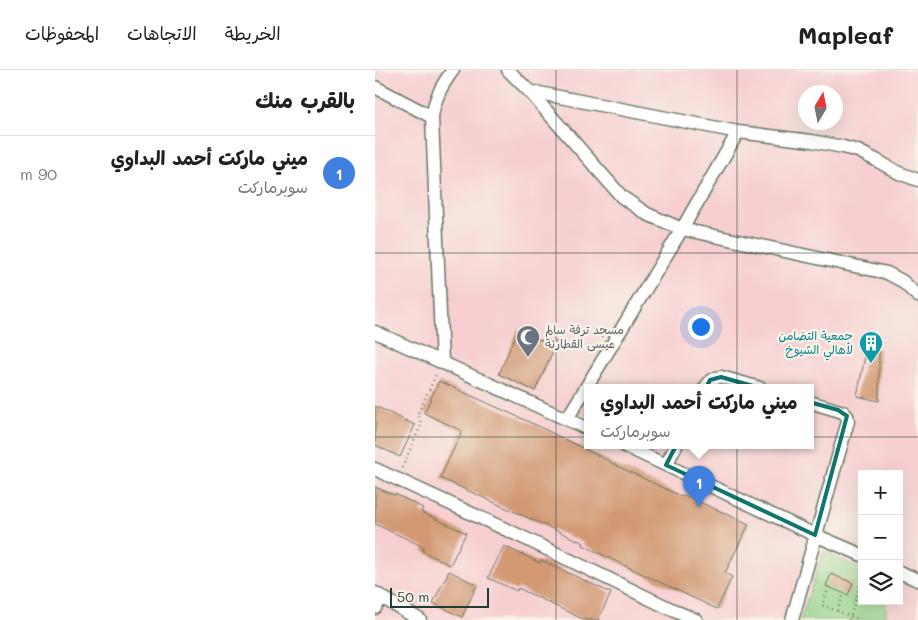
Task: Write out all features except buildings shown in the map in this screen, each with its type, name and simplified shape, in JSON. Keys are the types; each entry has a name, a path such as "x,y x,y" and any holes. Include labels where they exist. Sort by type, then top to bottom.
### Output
{"street":[{"path":"442,363 432,117 437,95 453,70"},
{"path":"508,70 622,197 647,214 682,229 887,273 903,281 918,296"},
{"path":"375,87 432,117"},
{"path":"529,92 738,132 813,140 858,151 899,173 918,180"},
{"path":"588,384 738,132"},
{"path":"375,332 584,427"},
{"path":"708,384 714,378 744,384"},
{"path":"567,419 584,391"},
{"path":"792,620 848,421 847,416 843,412 814,403"},
{"path":"631,449 858,553"},
{"path":"666,465 674,449"},
{"path":"375,469 529,540 675,616 696,620"},
{"path":"903,574 918,580"},
{"path":"377,600 420,620"}],"path":[{"path":"397,479 421,425 418,413 442,363"},
{"path":"829,587 822,605 849,618 860,620"},
{"path":"849,618 858,591"},
{"path":"837,611 844,593"}],"highlighted area":[{"path":"721,377 838,410 847,416 815,535 666,465 710,380"}],"shaded area":[{"path":"375,70 918,70 918,620 375,620"}],"green space":[{"path":"824,552 858,567 858,605 886,605 886,620 800,620"}],"place":[{"name":"مسجد ترفة سالم عيسى القطارنة","path":"528,358"},
{"name":"جمعية التضامن لأهالي الشيوخ","path":"871,364"},
{"name":"ميني ماركت أحمد البداوي","path":"699,507"}]}
